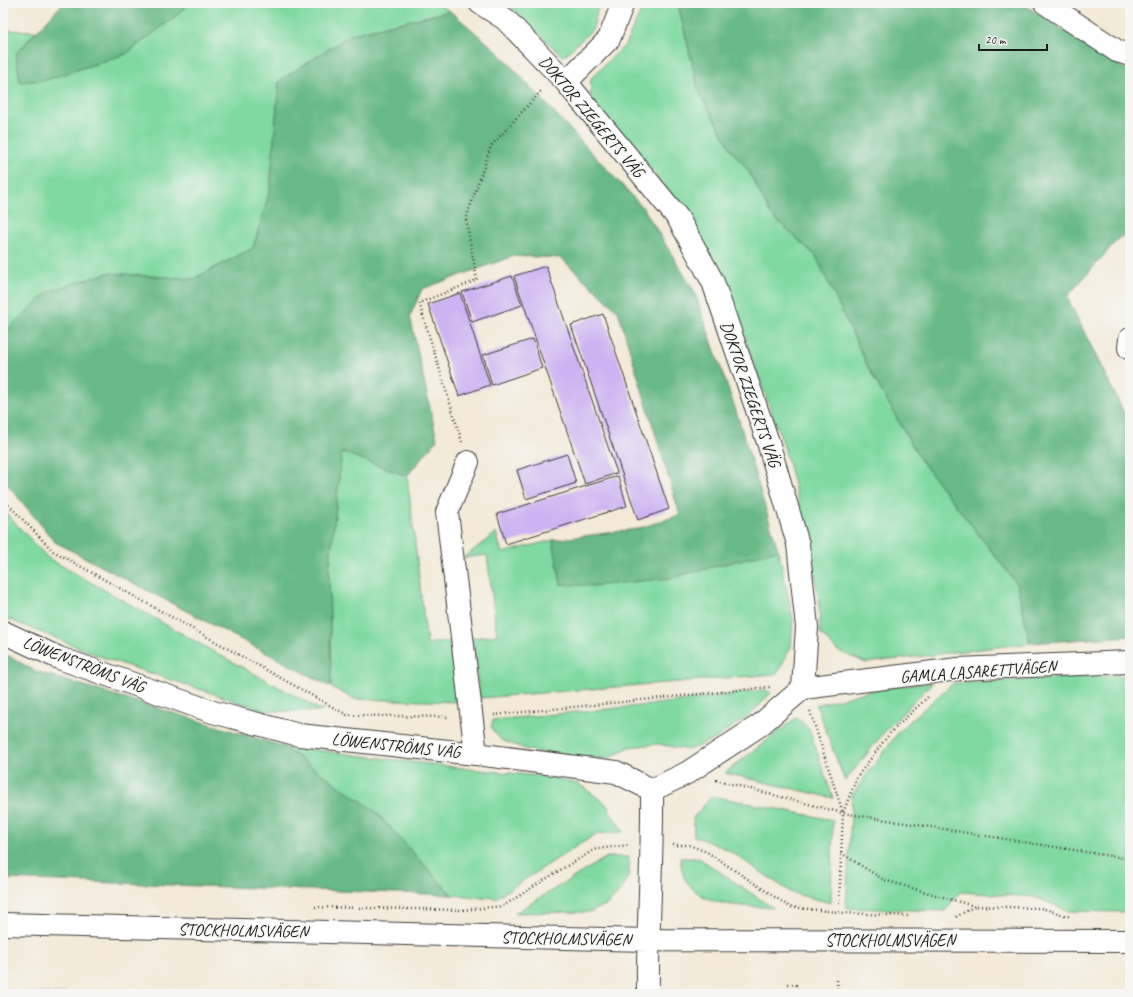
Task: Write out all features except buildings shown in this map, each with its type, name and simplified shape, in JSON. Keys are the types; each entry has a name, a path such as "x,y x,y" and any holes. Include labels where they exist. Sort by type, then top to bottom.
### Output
{"street":[{"name":"DOKTOR ZIEGERTS VÄG","path":"480,3 505,19 562,77 678,218 713,282 768,442 798,544 807,627 802,688"},
{"path":"562,77 609,39 623,3"},
{"path":"1045,3 1117,51 1130,55"},
{"path":"468,462 447,512 473,718 476,754"},
{"name":"LÖWENSTRÖMS VÄG","path":"3,632 59,658 206,710 299,735 476,754 616,772 652,790"},
{"name":"GAMLA LASARETTVÄGEN","path":"802,688 958,669 1130,662"},
{"path":"648,994 647,940 653,845 652,790 687,773 760,725 802,688"},
{"name":"STOCKHOLMSVÄGEN","path":"3,924 647,940 1130,941"}],"path":[{"path":"468,462 419,303 477,280 466,219 491,146 562,77"},
{"path":"3,499 53,551 347,715 473,718 784,685 802,688 843,813"},
{"path":"839,904 840,853 843,813 857,776 890,732 958,669"},
{"path":"687,773 843,813 1130,859"},
{"path":"308,907 463,910 503,906 596,849 619,845 689,845 707,852 790,907 846,913 915,916"},
{"path":"840,853 884,880 975,906 1041,908 1078,920"},
{"path":"954,918 975,906"},
{"path":"837,980 838,994"},
{"path":"788,984 796,985 800,994"}],"shaded area":[{"path":"3,992 206,994 3,994"}],"green space":[{"path":"63,3 189,3 176,16 126,54 46,80 20,82 16,54"},
{"path":"189,3 435,3 450,11 352,34 279,81 270,191 253,248 193,279 108,273 7,330 3,337 3,30 36,31 16,54 20,82 46,80 126,54 176,16"},
{"path":"507,3 599,3 593,29 563,57"},
{"path":"645,3 666,3 679,8 699,92 732,151 748,170 771,215 816,256 869,369 920,459 1017,584 1030,643 866,663 836,650 820,633 819,600 808,539 783,443 720,272 685,211 590,99 591,78 625,45"},
{"path":"710,3 1021,3 1123,68 1130,70 1130,231 1119,238 1067,297 1130,425 1130,636 1030,643 1017,584 920,459 869,369 816,256 771,215 748,170 732,151 699,92 679,8"},
{"path":"450,11 498,52 644,209 694,291 738,417 778,550 671,578 593,586 561,584 553,540 637,529 680,515 618,311 561,258 514,256 422,289 410,316 437,440 407,476 342,452 329,570 331,687 55,542 3,479 3,337 7,330 49,291 108,273 193,279 253,248 270,191 279,81 352,34"},
{"path":"342,451 407,476 427,644 452,641 461,702 354,699 331,687 329,570"},
{"path":"3,510 48,558 216,653 323,711 266,711 107,659 3,617"},
{"path":"496,533 502,553 553,540 561,584 671,578 778,550 793,619 791,647 777,674 480,698 472,638 497,635 487,555 463,558"},
{"path":"3,653 35,671 282,746 374,810 452,895 3,879"},
{"path":"1130,675 1130,912 1069,911 1034,897 960,892 945,911 846,908 852,795 900,730 953,683"},
{"path":"933,682 886,730 845,781 816,705 874,690"},
{"path":"765,690 771,693 750,715 713,740 688,750 658,744 629,747 608,759 565,756 528,750 501,740 491,728 493,720 649,705"},
{"path":"797,717 809,729 833,798 725,773"},
{"path":"282,746 479,770 551,777 579,784 606,804 623,832 596,834 496,898 452,895 374,810"},
{"path":"712,796 833,820 831,903 792,893 728,850 694,836 693,818"},
{"path":"607,857 629,857 629,874 622,889 608,904 590,912 515,913"},
{"path":"680,858 699,858 773,908 724,903 701,895 691,887 684,877"}]}
